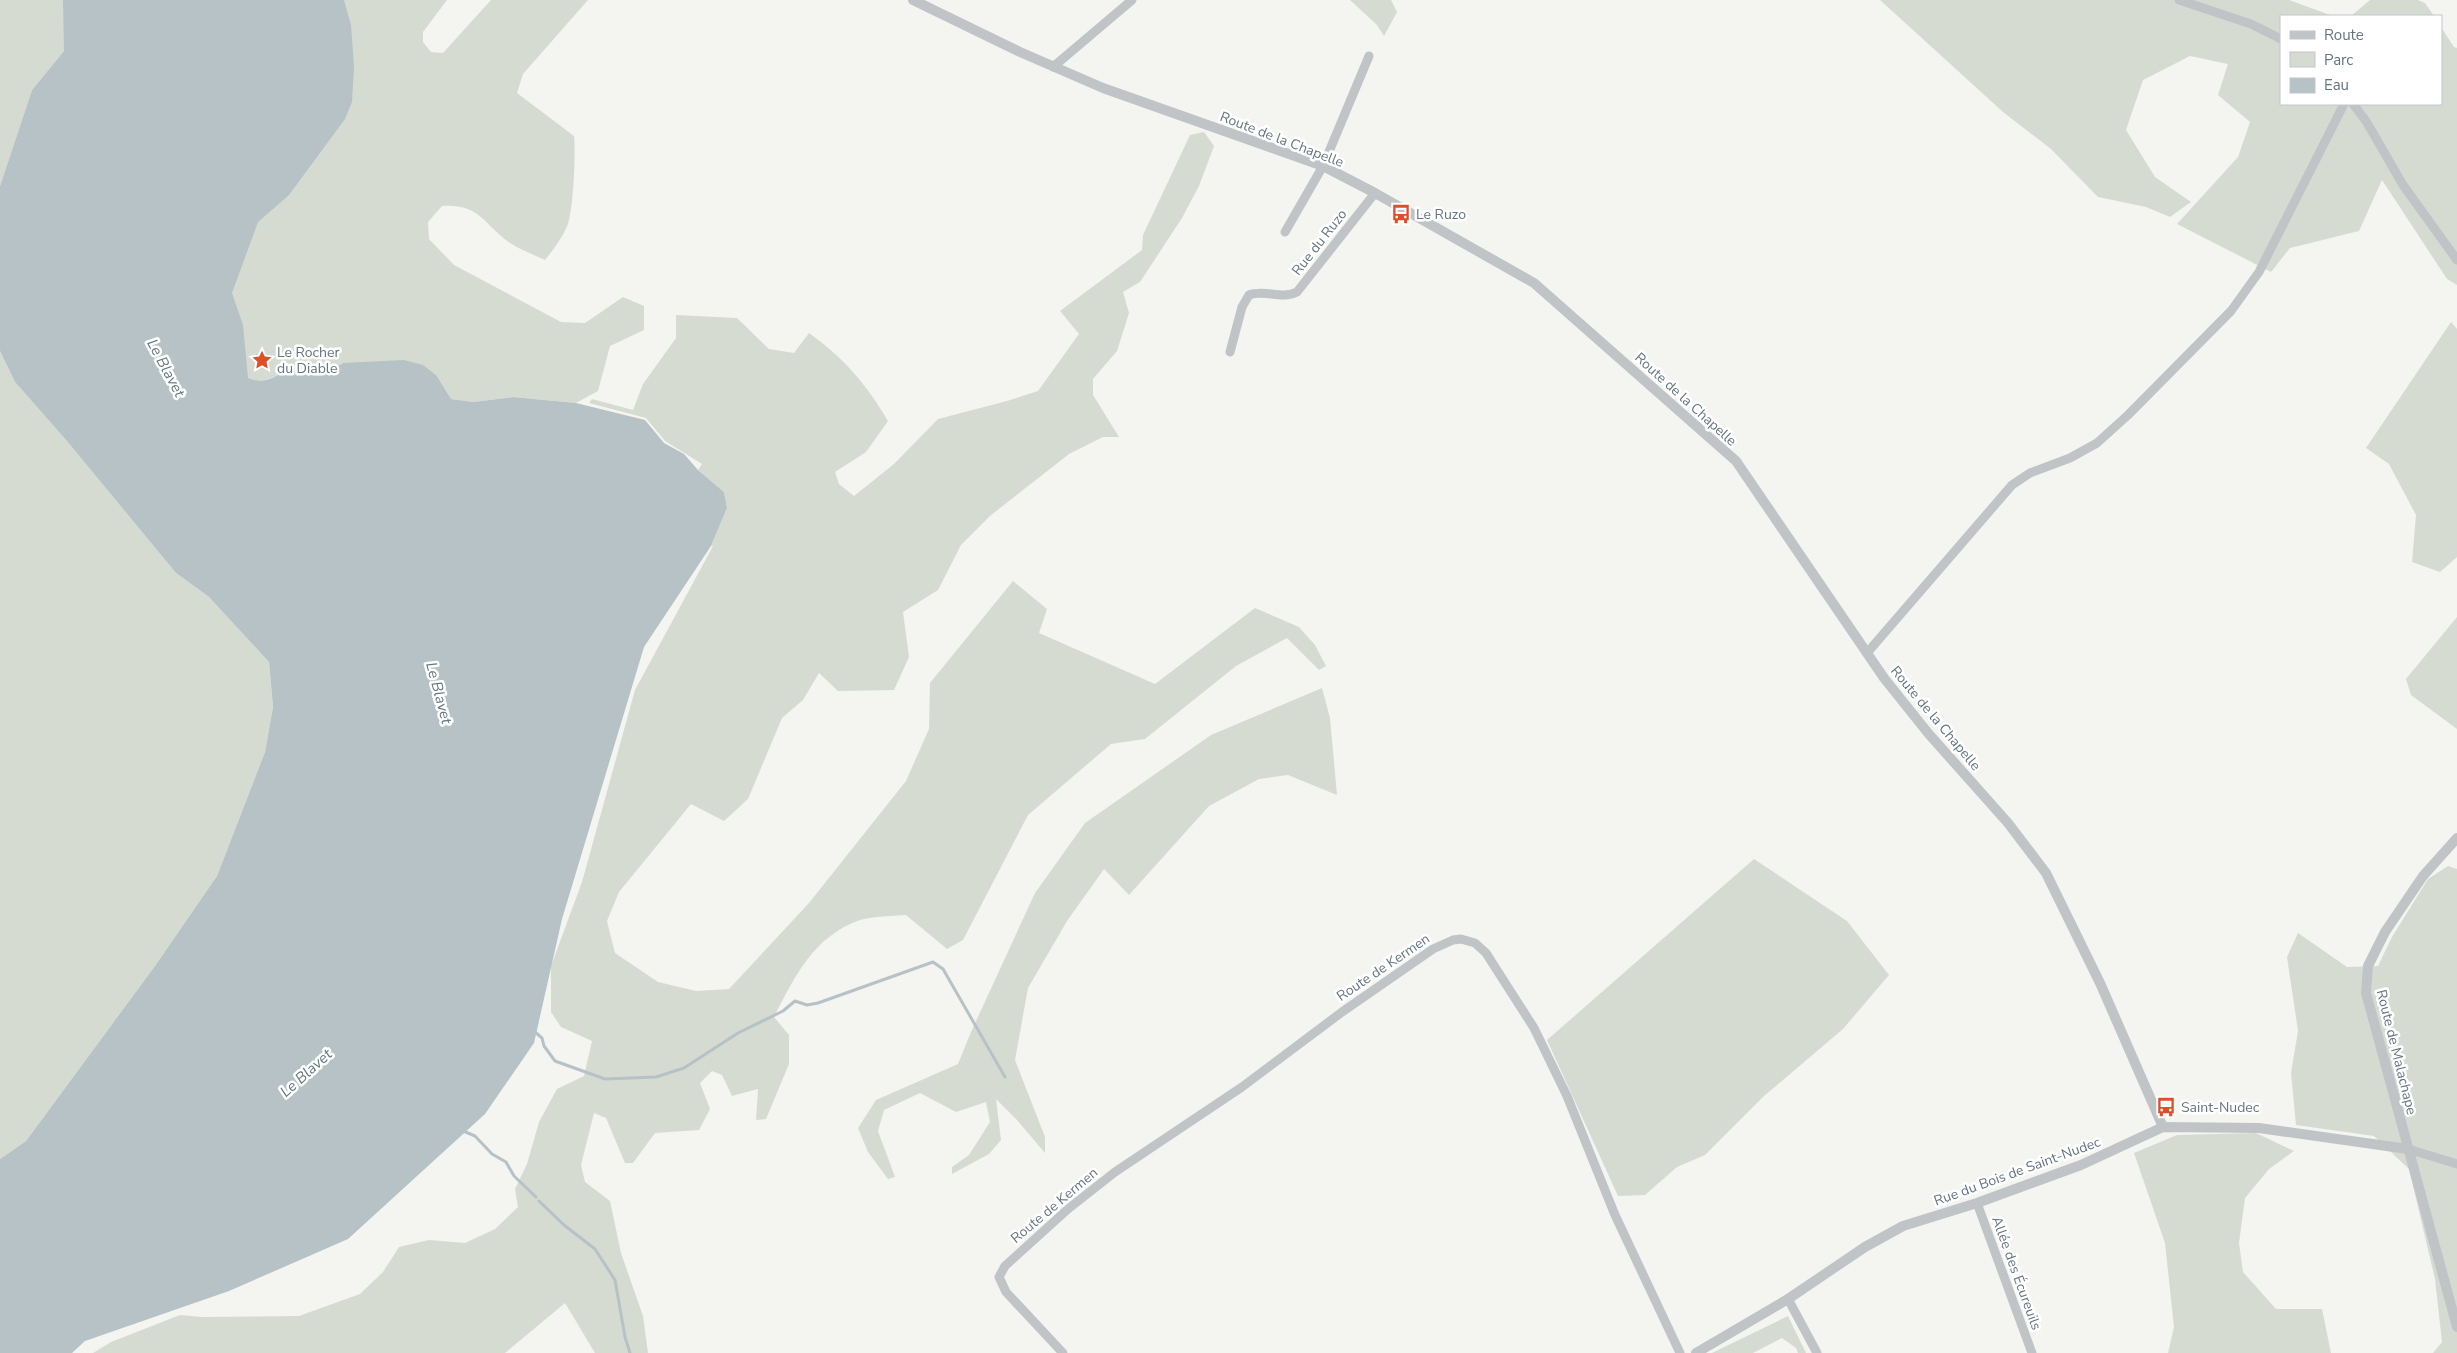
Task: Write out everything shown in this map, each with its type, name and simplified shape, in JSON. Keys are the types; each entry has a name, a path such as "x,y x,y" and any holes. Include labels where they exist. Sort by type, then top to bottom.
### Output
{"street":[{"name":"Route de la Chapelle","path":"913,0 1053,67 1103,88 1323,166 1375,193 1534,283 1736,462 1884,678 1928,733 2008,823 2046,873 2100,983 2164,1126"},
{"path":"1053,67 1132,0"},
{"path":"2179,0 2252,24 2280,38"},
{"path":"1285,232 1323,166 1369,56"},
{"path":"1867,653 2012,485 2030,473 2070,458 2097,443 2128,416 2231,311 2259,272 2343,105"},
{"path":"2354,105 2371,129 2403,184 2457,260"},
{"name":"Rue du Ruzo","path":"1230,352 1242,307 1249,295 1257,292 1288,296 1297,292 1375,193"},
{"name":"Route de Malachape","path":"2457,838 2422,876 2385,932 2368,966 2366,993 2457,1327"},
{"name":"Route de Kermen","path":"1063,1353 1002,1285 999,1276 1005,1266 1115,1172 1242,1087 1342,1012 1433,950 1452,940 1475,943 1494,965 1534,1028 1567,1096 1615,1215 1680,1353"},
{"name":"Rue du Bois de Saint-Nudec","path":"1696,1353 1788,1299 1865,1247 1903,1226 1977,1203 2081,1165 2164,1126 2259,1128 2408,1149"},
{"path":"2408,1149 2457,1164"},
{"name":"Allée des Écureuils","path":"1977,1203 2032,1353"},
{"path":"1788,1299 1817,1353"}],"green space":[{"path":"0,0 78,0 64,51 32,90 0,186"},
{"path":"234,0 447,0 423,32 423,42 431,52 443,53 491,0 588,0 523,74 517,93 574,136 574,181 570,217 566,229 554,248 545,260 510,243 480,217 465,208 442,206 428,222 429,239 454,265 561,322 585,323 623,297 644,306 644,330 610,346 598,391 576,403 513,397 473,402 451,399 437,376 343,363 323,374 284,371 264,380 241,381 180,228"},
{"path":"1350,0 1391,0 1397,12 1384,36 1377,25"},
{"path":"1880,0 2289,0 2330,15 2280,15 2280,105 2442,105 2442,29 2454,47 2457,48 2457,285 2447,279 2382,180 2359,231 2290,248 2271,272 2177,224 2238,157 2250,122 2218,95 2228,64 2190,56 2143,80 2126,130 2155,177 2191,202 2170,217 2146,207 2098,197 2051,149 2003,112"},
{"path":"2370,0 2418,0 2425,3 2433,15 2352,15"},
{"path":"1204,132 1214,146 1199,186 1182,218 1140,282 1123,292 1129,313 1117,351 1093,379 1093,395 1119,437 1103,437 1069,454 990,516 961,545 938,590 903,612 909,657 894,690 838,691 819,673 803,700 782,718 748,799 724,821 691,804 619,892 607,921 615,953 658,982 696,991 729,989 809,903 906,781 929,729 930,683 1013,581 1047,609 1039,633 1155,684 1255,608 1299,627 1315,645 1326,666 1319,670 1287,638 1236,666 1145,739 1111,744 1028,815 963,940 947,949 906,915 860,920 830,936 818,947 798,973 774,1017 789,1035 789,1064 766,1119 756,1120 758,1089 732,1096 722,1075 712,1071 700,1083 710,1109 699,1130 655,1133 633,1163 625,1163 606,1118 594,1113 581,1165 585,1182 610,1201 621,1253 643,1316 648,1353 595,1353 565,1303 505,1353 93,1353 111,1342 180,1315 202,1317 299,1316 360,1294 383,1272 399,1247 429,1240 465,1243 495,1229 518,1207 515,1189 527,1164 539,1122 557,1089 584,1076 592,1041 561,1027 551,1012 551,966 582,882 635,690 713,546 711,546 727,508 724,492 698,470 702,464 665,441 646,418 589,403 592,399 633,410 643,384 676,338 676,315 737,318 769,349 794,353 809,333 822,342 854,373 888,421 866,452 835,472 839,484 854,496 894,464 938,419 1038,391 1079,334 1060,311 1142,250 1143,235 1190,135"},
{"path":"2451,322 2457,329 2457,557 2440,572 2412,562 2416,515 2389,464 2366,448"},
{"path":"0,351 15,382 66,440 176,573 209,597 269,662 273,707 265,752 217,876 155,966 26,1141 0,1159"},
{"path":"2457,617 2457,729 2411,695 2406,679"},
{"path":"1322,688 1330,718 1337,795 1288,775 1259,779 1209,806 1129,895 1104,869 1067,921 1028,988 1015,1060 1045,1137 1045,1153 996,1099 1001,1140 989,1154 952,1174 952,1167 969,1155 990,1122 986,1102 956,1112 920,1093 884,1110 878,1131 895,1177 888,1179 868,1152 858,1128 876,1100 958,1064 1035,893 1085,823 1211,735"},
{"path":"1754,859 1847,921 1889,975 1843,1029 1764,1096 1705,1155 1677,1167 1645,1195 1618,1196 1547,1040"},
{"path":"2448,866 2457,869 2457,1353 2433,1353 2442,1342 2435,1279 2409,1169 2374,1136 2296,1125 2291,1073 2298,1031 2287,957 2298,933 2347,967 2378,966 2392,937 2428,879"},
{"path":"2256,1133 2294,1151 2269,1169 2245,1198 2239,1243 2243,1272 2276,1309 2322,1309 2331,1353 2168,1353 2174,1327 2165,1243 2134,1153 2177,1135"},
{"path":"1788,1316 1806,1353 1798,1353 1796,1348 1782,1338 1753,1353 1712,1353"}],"water":[{"name":"Le Blavet","path":"63,0 344,0 351,25 354,66 352,102 345,119 289,195 258,222 232,293 243,325 248,378 262,381 284,371 323,374 343,363 404,360 423,365 437,376 451,399 473,402 513,397 576,403 645,420 664,443 684,454 698,470 724,492 727,508 711,546 644,647 562,919 534,1043 485,1114 348,1239 229,1291 85,1341 72,1353 0,1353 0,1159 26,1141 155,966 217,876 265,752 273,707 269,662 209,597 176,573 66,440 15,382 0,351 0,186 32,90 64,51"}],"waterway":[{"path":"535,1032 542,1038 544,1046 555,1061 605,1079 656,1077 684,1068 738,1033 783,1011 795,1001 807,1005 818,1003 933,962 943,969 1005,1077"},
{"path":"461,1130 475,1136 492,1154 506,1162 514,1176 536,1197"},
{"path":"539,1201 564,1225 595,1249 615,1280 625,1337 630,1353"}],"place":[{"name":"Le Ruzo","path":"1401,214"},
{"name":"Le Rocher du Diable","path":"262,360"},
{"name":"Saint-Nudec","path":"2166,1107"}]}
